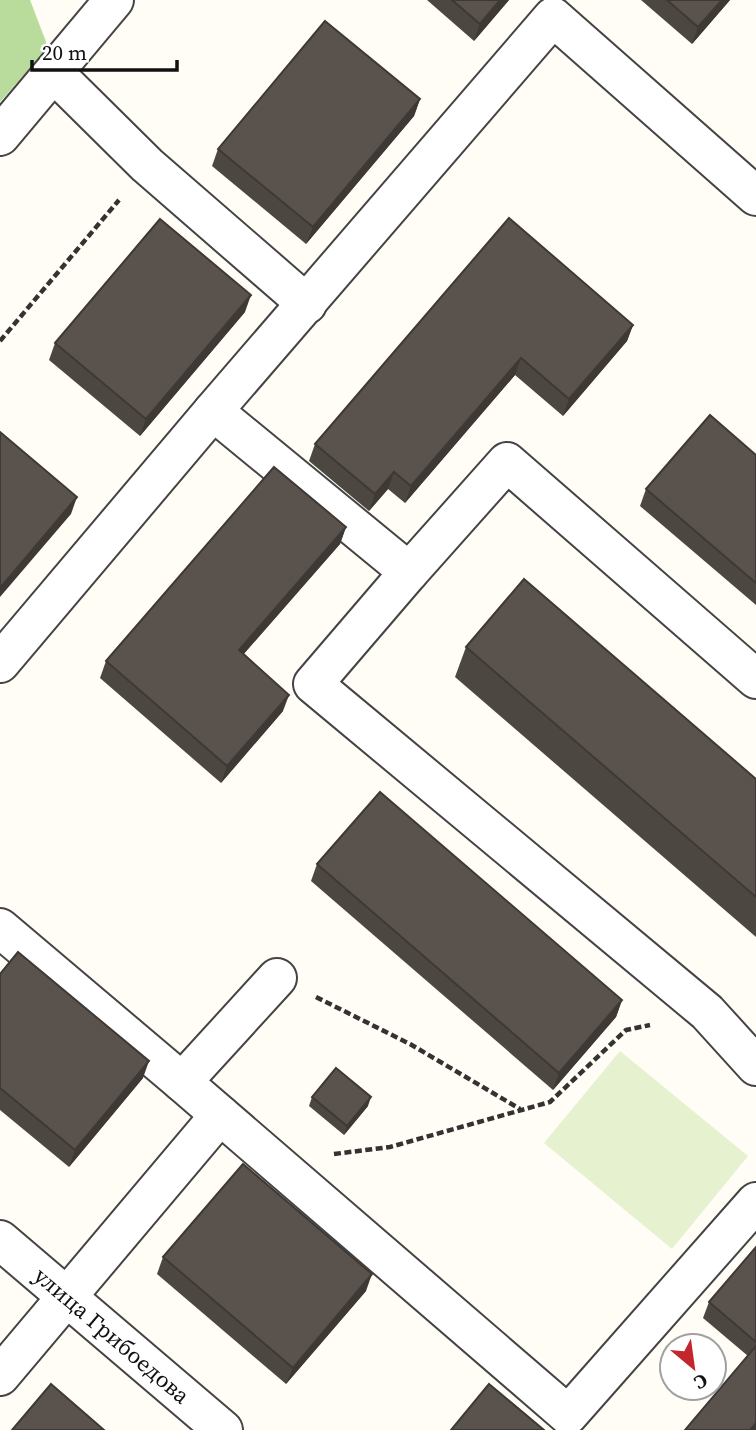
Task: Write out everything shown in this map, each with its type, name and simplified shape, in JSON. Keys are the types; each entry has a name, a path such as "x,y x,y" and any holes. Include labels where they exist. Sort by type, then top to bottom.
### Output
{"street":[{"path":"0,136 114,0"},
{"path":"0,663 213,411 554,17 756,196"},
{"path":"54,73 148,165 307,304"},
{"path":"213,411 409,572"},
{"path":"756,679 507,462 313,684 708,1013 756,1066"},
{"path":"0,928 568,1415 756,1202"},
{"path":"182,1082 277,978"},
{"path":"0,1376 220,1115"},
{"name":"улица Грибоедова","path":"0,1240 223,1430"}],"path":[{"path":"0,341 148,165"},
{"path":"277,978 410,1044 520,1110"},
{"path":"275,1162 390,1147 550,1102 626,1030 708,1013"}],"green space":[{"path":"0,0 30,0 48,47 0,102"},
{"path":"620,1051 748,1156 672,1249 544,1143"}],"building":[{"path":"452,0 500,0 480,24"},
{"path":"667,0 722,0 698,27"},
{"path":"325,21 420,99 313,227 218,149"},
{"path":"509,218 633,325 569,399 521,358 411,486 394,472 375,494 315,444"},
{"path":"160,219 251,295 146,419 55,343"},
{"path":"710,415 756,455 756,583 646,489"},
{"path":"0,432 77,497 0,588"},
{"path":"274,467 346,527 239,650 289,695 227,766 106,661"},
{"path":"524,579 756,779 756,897 466,647"},
{"path":"380,792 622,1000 559,1073 317,864"},
{"path":"18,952 149,1061 75,1150 0,1088 0,974"},
{"path":"336,1068 371,1097 347,1126 312,1097"},
{"path":"243,1164 372,1274 293,1368 163,1257"},
{"path":"756,1247 756,1342 709,1302"},
{"path":"756,1346 756,1423 750,1430 685,1430 709,1402 728,1402 728,1379"},
{"path":"51,1384 104,1430 12,1430"},
{"path":"489,1384 544,1430 451,1430"}]}
